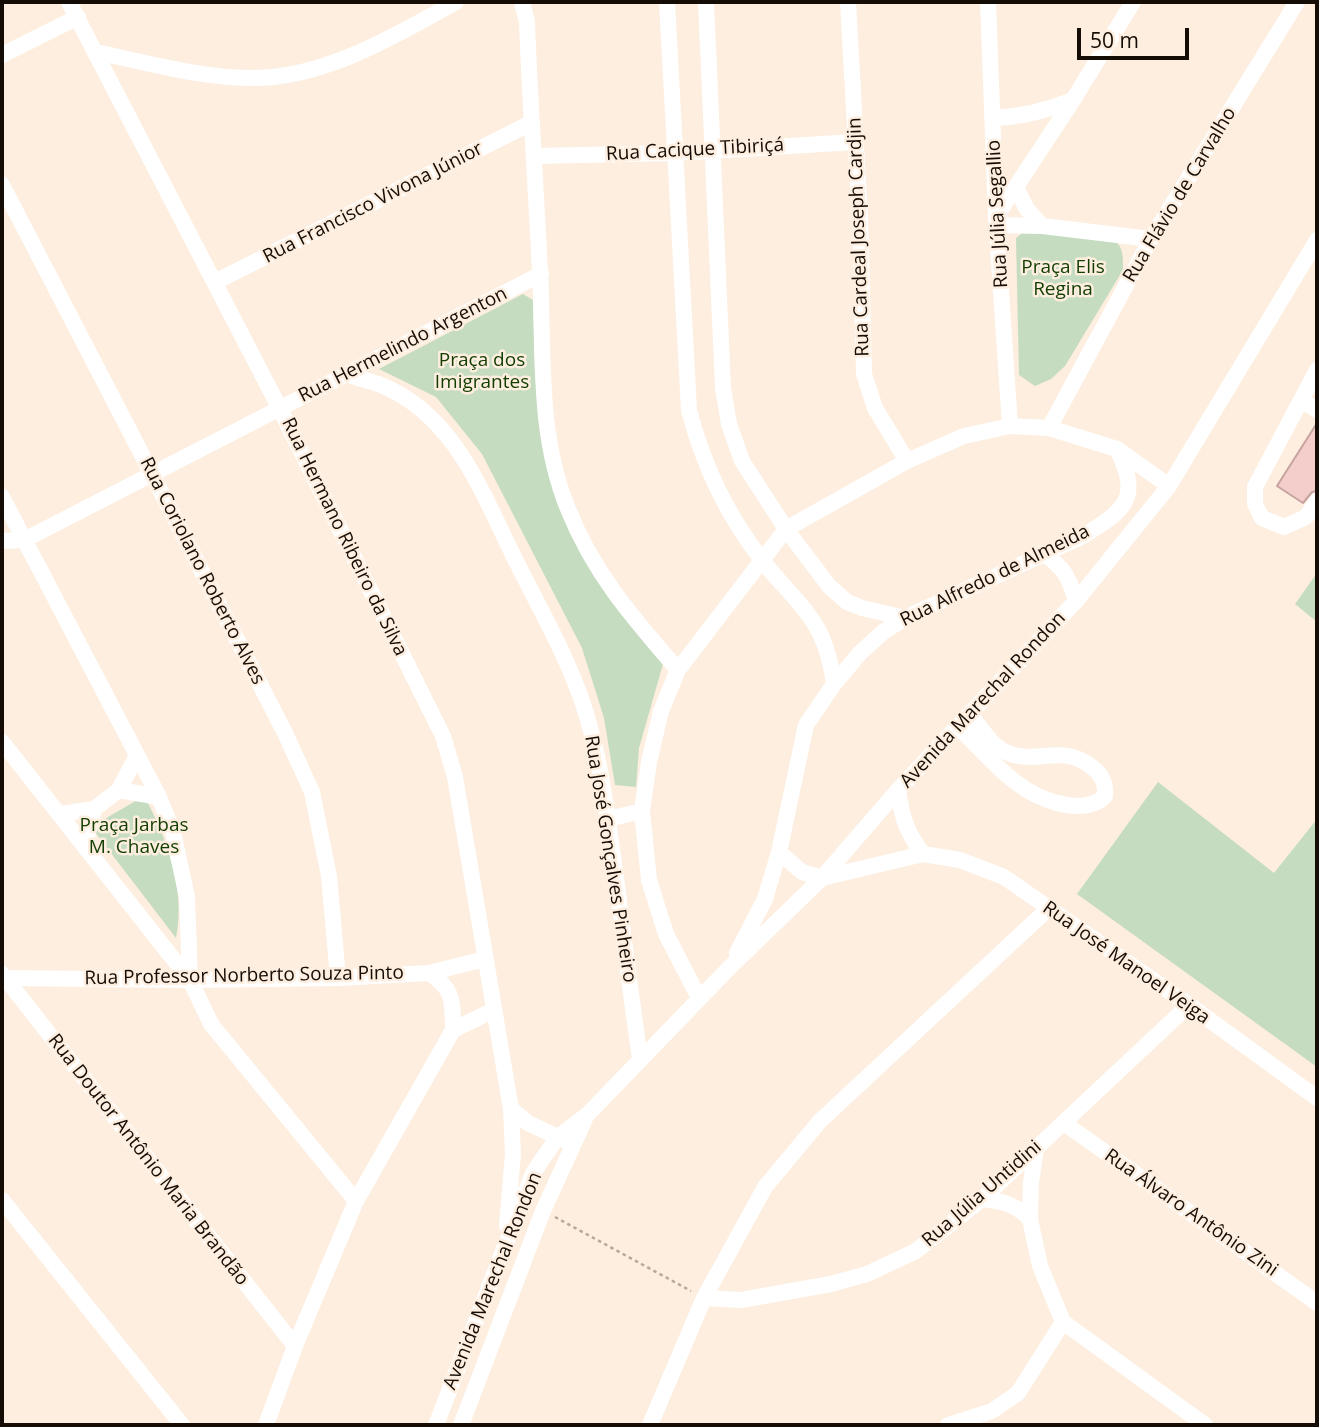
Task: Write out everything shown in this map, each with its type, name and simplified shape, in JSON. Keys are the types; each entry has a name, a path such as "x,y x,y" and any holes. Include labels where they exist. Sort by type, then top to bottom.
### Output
{"street":[{"name":"Rua Hermano Ribeiro da Silva","path":"69,2 279,407 443,736 455,777 511,1108 513,1154 505,1244"},
{"path":"96,52 208,74 254,78 279,75 338,62 384,41 456,2"},
{"path":"523,2 527,22 541,274 544,397 551,454 567,508 608,587 678,670"},
{"path":"667,2 689,410 708,474 761,560 814,622 825,645 834,684"},
{"path":"706,2 723,388 729,424 742,461 786,529 829,586 848,602 862,608 905,618"},
{"name":"Rua Cardeal Joseph Cardjin","path":"848,2 860,218 864,374 875,408 906,461"},
{"name":"Rua Júlia Segallio","path":"988,2 997,221 1010,426"},
{"path":"1133,2 997,221 1151,239"},
{"name":"Rua Flávio de Carvalho","path":"1049,428 1151,239 1297,2"},
{"path":"2,55 78,17"},
{"path":"993,118 1036,113 1073,100"},
{"name":"Rua Francisco Vivona Júnior","path":"215,282 531,123"},
{"name":"Rua Cacique Tibiriçá","path":"534,156 674,153 855,142"},
{"name":"Rua Coriolano Roberto Alves","path":"2,185 285,733 312,792 328,876 338,978"},
{"path":"1016,187 1026,208 1042,226"},
{"name":"Avenida Marechal Rondon","path":"436,1425 533,1174 556,1138 588,1114 699,998 822,878 898,790 1076,601 1164,492 1317,240"},
{"name":"Rua Hermelindo Argenton","path":"2,541 24,540 541,274"},
{"path":"1317,370 1255,487 1255,504 1262,518 1284,527 1306,517 1317,500"},
{"name":"Rua José Gonçalves Pinheiro","path":"346,374 382,386 416,405 444,429 463,456 568,664 596,748 640,1059"},
{"path":"1301,400 1317,410"},
{"path":"699,998 666,934 649,880 642,811 649,762 661,711 678,670 786,529 906,461 964,436 1010,426 1049,428 1117,449 1150,473 1164,492"},
{"name":"Rua Alfredo de Almeida","path":"730,967 765,900 779,852 806,725 834,684 860,653 883,632 905,618 1102,525 1124,504 1129,493 1128,472 1117,449"},
{"path":"2,497 159,797 173,832 187,897 190,980"},
{"path":"1044,553 1058,563 1069,578 1076,601"},
{"path":"958,727 1028,791 1049,800 1075,806 1090,805 1105,796 1102,778 1082,760 1074,756 1060,755 1011,755 998,748 970,714"},
{"path":"2,742 190,980 211,1024 356,1201"},
{"path":"60,814 94,808 118,790 137,755"},
{"path":"118,790 159,797"},
{"path":"898,790 908,834 923,854"},
{"path":"85,844 94,808"},
{"path":"608,819 642,811"},
{"path":"779,852 802,872 822,878"},
{"name":"Rua José Manoel Veiga","path":"822,878 923,854 960,860 984,868 1004,877 1189,1005 1317,1098"},
{"path":"650,1425 704,1298 765,1187 820,1121 1048,909"},
{"name":"Rua Professor Norberto Souza Pinto","path":"3,976 190,980 338,978 429,973 485,959"},
{"path":"266,1425 295,1346 356,1201 453,1030 451,997 443,982 429,973"},
{"name":"Rua Doutor Antônio Maria Brandão","path":"3,976 295,1346"},
{"name":"Rua Júlia Untidini","path":"704,1298 741,1300 831,1284 867,1274 916,1251 982,1199 1189,1005"},
{"path":"453,1030 494,1010"},
{"path":"511,1108 528,1123 556,1138 573,1143"},
{"name":"Avenida Marechal Rondon","path":"461,1425 542,1211 588,1114"},
{"name":"Rua Álvaro Antônio Zini","path":"1064,1123 1317,1303"},
{"path":"1036,1148 1030,1219 1040,1266 1063,1322 1205,1425"},
{"path":"513,1154 533,1174 555,1182"},
{"path":"982,1199 1003,1201 1020,1209 1030,1219"},
{"path":"2,1200 182,1425"},
{"path":"480,1306 503,1313"},
{"path":"948,1425 992,1411 1018,1393 1063,1322"}],"path":[{"path":"542,1211 704,1298"}],"green space":[{"name":"Praça Elis Regina","path":"1028,228 1111,237 1121,248 1123,260 1123,270 1065,366 1051,379 1035,386 1019,375 1016,238"},
{"name":"Praça dos Imigrantes","path":"523,294 533,300 535,374 541,437 553,486 665,657 639,748 636,787 615,785 604,718 582,648 482,454 436,397 379,369"},
{"path":"1317,573 1317,622 1295,604"},
{"path":"1158,782 1274,873 1317,819 1317,1067 1077,894"},
{"name":"Praça Jarbas M. Chaves","path":"144,796 160,829 172,865 178,902 176,938 91,827"}],"building":[{"path":"1317,423 1317,491 1312,492 1303,503 1277,486"}]}
